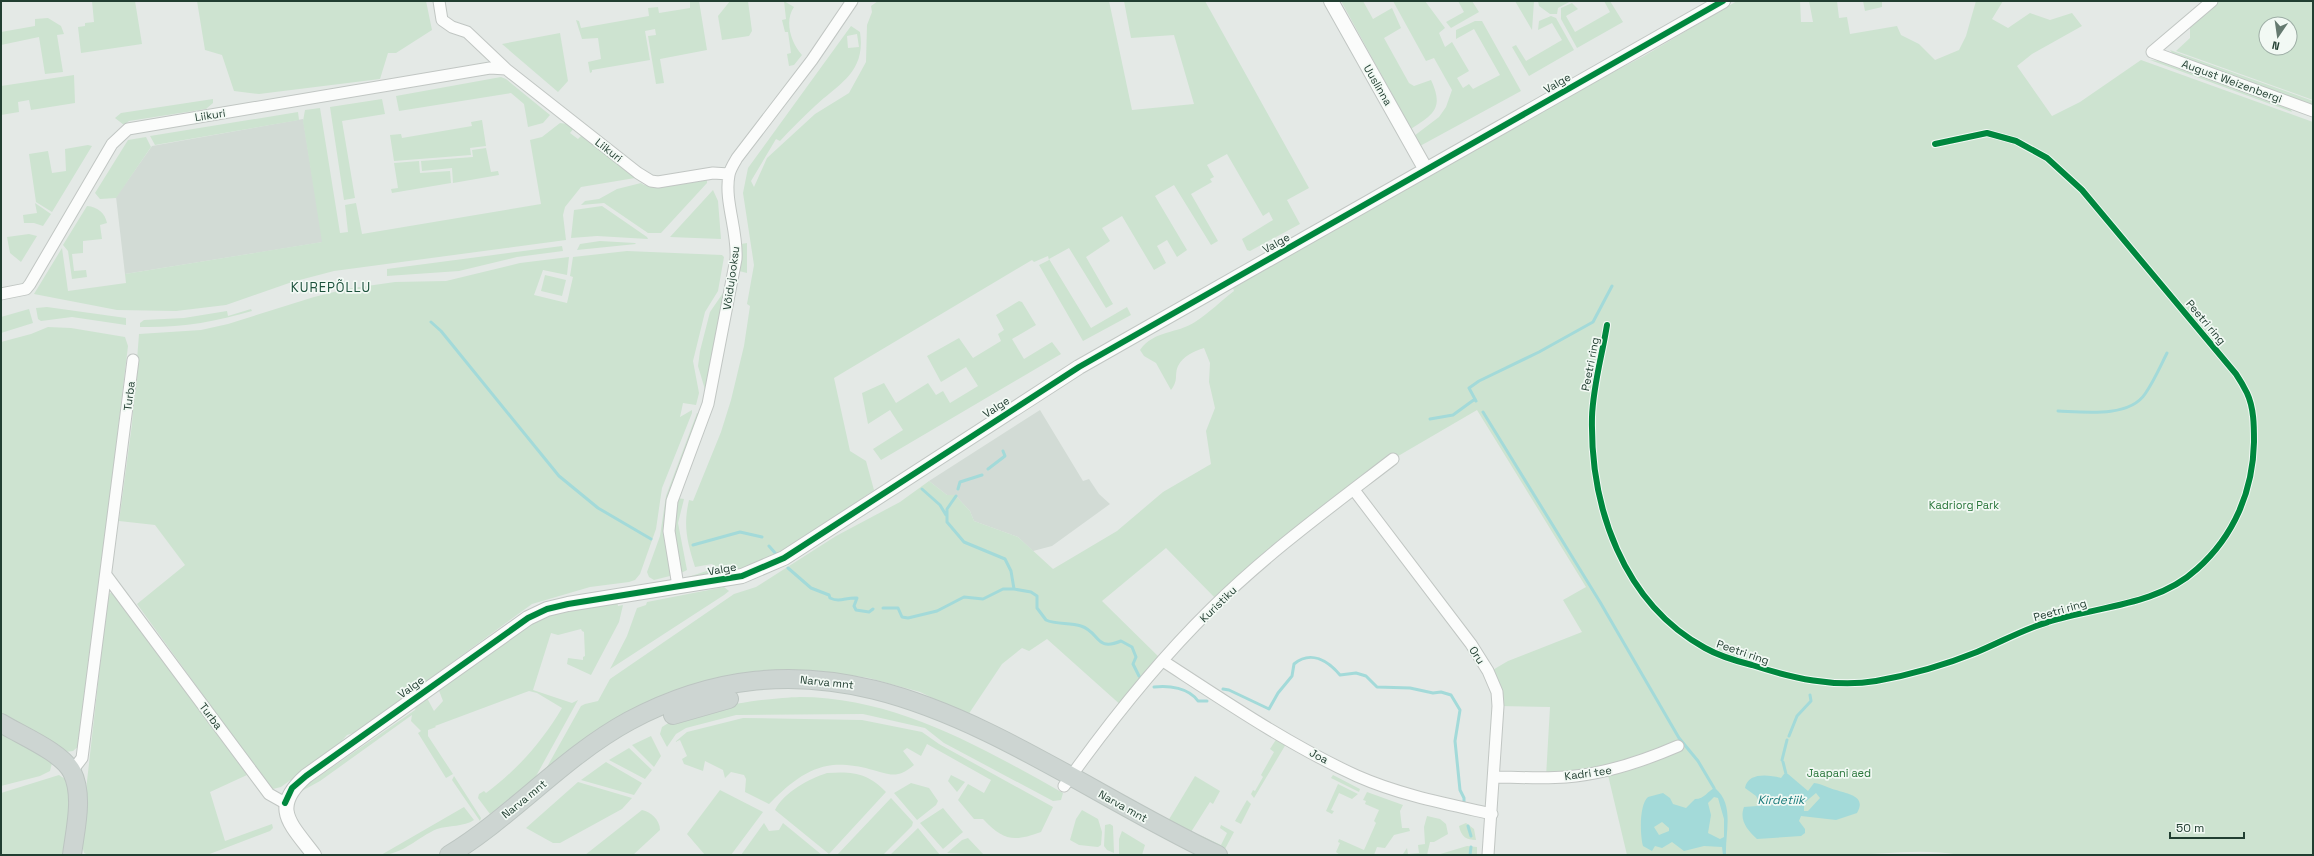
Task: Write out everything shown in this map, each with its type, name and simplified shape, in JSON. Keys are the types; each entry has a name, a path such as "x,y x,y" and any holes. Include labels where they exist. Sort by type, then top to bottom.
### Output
{"main road":[{"name":"Narva mnt","path":"449,855 504,815 570,760 606,735 658,707 738,684 802,678 838,681 875,689 928,706 976,726 1138,828 1193,855"},
{"name":"Narva mnt","path":"471,855 596,756 644,727 715,702 769,691 823,690 857,696 895,706 975,737 1067,782 1127,809 1218,855"},
{"path":"1,723 53,753 72,771 78,800 72,855"}],"street":[{"name":"Liikuri","path":"439,1 442,20 452,27 467,32 506,68 651,181 658,182 714,173 729,174"},
{"name":"Võidujooksu","path":"678,586 669,530 672,501 708,404 736,259 736,240 729,190 729,174 737,158 812,60 852,1"},
{"name":"Uuslinna","path":"1331,1 1426,170"},
{"name":"Valge","path":"285,803 292,788 306,776 528,618 547,609 568,604 742,576 784,558 1078,367 1723,1"},
{"name":"August Weizenbergi","path":"2212,1 2152,52 2313,111"},
{"name":"Liikuri","path":"1,294 26,289 30,284 112,144 128,129 490,68 506,68"},
{"name":"Turba","path":"72,771 82,758 133,360"},
{"name":"Kuristiku","path":"1067,782 1112,720 1163,661 1211,609 1284,544 1354,490 1365,479 1393,459"},
{"name":"Oru","path":"1354,490 1471,644 1488,671 1497,692 1498,706 1495,777 1488,855"},
{"name":"Turba","path":"106,575 269,794 285,803"},
{"name":"Joa","path":"1163,661 1297,744 1358,776 1421,798 1492,814"},
{"name":"Kadri tee","path":"1495,777 1565,777 1607,771 1642,761 1678,746"},
{"path":"285,803 292,826 314,855"}],"shaded area":[{"path":"303,119 323,242 125,274 116,197 152,146"},
{"path":"1040,410 1083,481 1089,479 1099,494 1110,504 1052,546 1033,551 1018,537 974,521 970,511 955,495 947,495 929,481"}],"green space":[{"path":"92,1 135,1 142,44 81,53 78,27 85,26 85,23 94,22"},
{"path":"197,1 426,1 432,30 396,53 388,53 380,79 259,94 234,91 222,55 205,50"},
{"path":"690,1 699,1 707,50 660,59 664,83 656,84 648,36 656,35 655,29 645,31 650,60 592,70 590,73 588,62 601,59 598,38 582,39 576,20 579,21 581,28 649,16 648,8 658,7 659,13 690,8"},
{"path":"730,1 748,1 752,31 749,36 722,40 718,16"},
{"path":"784,1 794,7 789,19 790,32 798,50 802,55 794,65 789,66 787,54 791,53 788,32 785,32 782,20 786,19"},
{"path":"878,1 1109,1 1132,110 1194,104 1174,35 1131,38 1124,1 1205,1 1309,188 1287,200 1300,224 1250,251 1247,250 1242,239 1273,220 1269,212 1263,216 1227,154 1207,165 1214,177 1210,179 1212,182 1191,194 1218,241 1211,245 1174,185 1155,196 1187,250 1177,257 1167,240 1157,246 1166,263 1154,270 1122,216 1102,228 1110,241 1086,257 1113,304 1106,308 1069,248 1049,259 1091,328 1127,307 1131,315 1083,341 1039,265 1049,260 1048,256 1034,262 1032,260 834,378 850,451 866,461 874,490 783,553 760,565 694,580 685,578 716,568 712,564 695,567 688,541 686,518 689,500 693,501 721,432 731,400 744,346 750,306 747,304 754,265 743,193 748,168 851,26 860,32 861,46 855,67 842,83 811,110 780,141 776,139 751,181 754,187 767,158 815,114 849,93 866,62 867,25 872,12 871,6","holes":["857,34 859,47 848,48 847,36"]},
{"path":"1341,1 1363,1 1373,19 1392,8 1401,28 1384,38 1409,83 1414,86 1431,80 1437,97 1436,104 1431,114 1411,129"},
{"path":"1393,1 1425,1 1445,28 1439,33 1445,47 1452,42 1469,71 1457,78 1463,88 1469,84 1473,89 1500,75 1474,29 1456,39 1456,30 1475,21 1482,21 1521,91 1420,146 1414,136 1439,117 1446,107 1452,90 1434,58 1426,61"},
{"path":"1458,1 1472,1 1479,12 1451,28 1446,22 1464,12"},
{"path":"1515,1 1534,1 1532,30"},
{"path":"1538,1 1571,1 1558,8 1557,14 1550,14 1539,6"},
{"path":"1604,1 1610,1 1623,22 1577,48 1561,19 1561,8 1572,3 1578,9 1566,16 1575,32 1610,12"},
{"name":"Kadriorg Park","path":"1737,1 1800,1 1801,22 1813,22 1809,1 1837,1 1839,18 1847,17 1850,34 1897,26 1901,35 1919,44 1935,60 1959,50 1966,36 1976,1 2003,1 1992,19 2008,28 2030,13 2050,20 2072,13 2082,26 2032,54 2017,66 2052,116 2080,102 2141,60 2313,122 2313,855 1960,855 1933,852 1904,852 1848,855 1627,855 1607,771 1546,777 1550,707 1498,706 1491,671 1508,661 1582,632 1563,600 1586,587 1477,410 1393,459 1219,602 1166,548 1102,601 1163,661 1123,707 1047,639 1029,651 1022,648 1002,664 968,715 920,692 869,678 820,671 772,670 703,685 542,776 581,706 598,701 610,679 734,594 756,587 836,536 900,502 929,481 947,495 955,495 970,511 974,521 1018,537 1053,569 1117,531 1163,492 1211,464 1206,431 1215,408 1209,382 1210,363 1204,348 1189,354 1180,362 1177,369 1176,380 1171,390 1156,363 1144,356 1140,350 1146,344 1152,339 1181,329 1195,322 1234,291 1233,288 1579,90 1644,56"},
{"path":"1863,1 1882,1 1882,7 1865,11"},
{"path":"2219,1 2313,1 2313,100 2176,51 2190,38 2190,25"},
{"path":"1551,16 1556,18 1574,50 1529,76 1512,47 1516,45 1526,61 1562,40 1552,23 1538,30 1539,21"},
{"path":"48,18 61,26 64,34 57,35 63,72 45,74 39,37 1,45 1,32 35,26 35,19"},
{"path":"560,33 568,81 558,92 502,44"},
{"path":"2170,50 2313,101 2313,105 2173,54"},
{"path":"2150,60 2160,61 2290,108 2292,112"},
{"path":"74,75 75,103 31,110 29,100 18,102 19,112 1,115 1,86"},
{"path":"501,77 506,79 550,115 543,123 528,127 524,104 511,93 399,111 396,96"},
{"path":"213,99 213,103 206,109 129,121 124,125 115,118 121,113"},
{"path":"382,99 385,114 342,121 355,198 344,200 330,107"},
{"path":"320,108 340,233 348,232 345,205 356,203 362,234 541,204 530,140 542,137 560,123 568,124 574,128 570,133 578,139 582,135 635,178 581,187 565,207 563,215 566,240 334,271 292,282 226,305 176,311 117,310 34,294 62,248 68,291 126,283 125,274 322,242 303,121 305,110"},
{"path":"298,112 299,120 155,145 150,136"},
{"path":"482,120 486,146 470,148 471,155 394,161 390,135 401,134 402,138 472,126 471,122"},
{"path":"146,137 151,147 116,198 100,199 95,193 128,140"},
{"path":"88,145 92,146 52,212 36,202 29,154 48,151 52,173 66,171 65,149"},
{"path":"486,148 491,172 498,171 499,175 453,183 452,168 422,171 421,161 473,157 472,150"},
{"path":"419,161 420,173 450,171 451,183 392,193 391,189 398,188 394,163"},
{"path":"707,180 707,183 661,233 648,233 604,203 581,205 585,201 599,199 617,189 641,183 646,186 662,187"},
{"path":"713,190 718,201 721,239 670,237"},
{"path":"35,203 51,214 43,226 34,223 24,223 23,215 37,213"},
{"path":"87,206 100,211 105,216 107,223 100,225 102,239 83,241 83,253 72,254 74,271 86,270 87,277 72,279 68,251 63,245"},
{"path":"602,206 648,239 597,236 571,238 574,210"},
{"path":"29,234 37,236 21,262 10,253 7,237"},
{"path":"600,241 636,244 577,250 580,244"},
{"path":"747,243 747,273 739,271 741,244"},
{"path":"562,246 563,251 517,257 459,271 387,276 387,269"},
{"path":"627,251 722,255 724,257 718,291 705,312 693,361 699,393 696,405 683,403 680,417 692,410 692,413 662,488 656,529 640,574 635,580 629,582 590,587 532,604 357,732 347,735 338,745 281,787 273,789 269,786 137,604 185,565 155,525 119,521 132,424 139,334 201,330 228,324 314,297 346,289 395,282 446,281 520,263 569,257 567,275 543,270 534,295 567,303 573,277 570,276 573,257"},
{"path":"545,275 566,280 562,296 541,291"},
{"path":"723,293 725,295 706,393 698,366 700,351 710,312"},
{"path":"1019,301 1022,302 1036,325 1012,339 1024,359 1052,342 1061,354 881,460 873,449 903,430 890,410 868,424 862,393 884,383 896,403 928,383 936,395 943,391 950,403 978,386 966,367 941,382 927,356 959,338 973,358 1001,341 998,334 1004,330 996,315"},
{"path":"47,307 126,318 126,325 72,317 41,321 38,319 36,308"},
{"path":"29,309 33,323 1,333 1,317"},
{"path":"251,309 252,311 238,315 197,324 140,327 140,323 144,320 184,318 227,311 228,316"},
{"path":"48,327 71,328 125,337 128,346 80,745 73,751 66,752 1,718 1,342 31,334"},
{"path":"697,413 700,414 678,472 670,576 654,580 649,577 647,572 660,536 666,496"},
{"path":"677,498 684,499 678,523 687,570 681,573 674,534"},
{"path":"724,587 729,591 724,595 610,669 627,636 637,608 646,605 647,602"},
{"path":"108,594 117,594 220,734 247,775 210,792 225,841 272,824 273,828 270,831 207,855 88,855 84,853 81,842 83,817"},
{"path":"617,601 618,606 623,605 619,622 591,675 567,664 568,658 583,660 583,657 585,656 584,632 581,629 558,635 551,633 533,690 572,703 578,700 535,778 490,814 478,798 479,794 484,791 486,793 508,775 528,755 562,708 537,693 529,691 435,726 436,727 428,730 428,736 453,774 446,778 418,733 421,731 411,721 412,715 320,781 300,792 308,784 415,710 416,705 427,698 434,711 443,701 438,688 535,621 556,613"},
{"path":"800,697 835,699 870,706 937,728 1002,759 1063,793 1061,800 1053,801 944,743 925,728 863,714 736,715 686,728 676,734 667,747 660,734 662,727 675,720 710,709 768,699"},
{"path":"743,718 862,720 922,732 939,744 1053,807 1041,832 1023,837 1009,838 997,832 983,819 974,819 958,800 968,784 984,793 991,780 927,744 921,756 907,748 903,751 914,765 902,773 888,774 847,765 823,767 798,779 769,804 745,792 746,779 744,775 731,772 725,778 723,770 705,761 703,771 684,764 682,759 687,756 680,740 675,742 687,732"},
{"path":"1,733 47,759 52,763 50,771 40,776 1,786"},
{"path":"651,736 661,756 654,767 632,745"},
{"path":"1277,738 1286,744 1254,798 1251,794 1253,790 1255,791 1263,777 1261,775 1274,752 1270,749"},
{"path":"629,748 652,770 645,779 609,760"},
{"path":"606,762 642,783 634,795 581,780"},
{"path":"845,772 860,775 873,781 886,792 829,854 775,810 784,797 798,787 827,773"},
{"path":"59,775 65,779 72,803 65,855 1,855 1,793"},
{"path":"951,775 965,782 957,792 948,781"},
{"path":"1333,775 1360,789 1359,792 1331,778"},
{"path":"454,776 481,818 480,821 452,780"},
{"path":"1195,776 1220,791 1213,804 1210,802 1191,832 1168,821"},
{"path":"578,782 632,798 622,809 560,843 553,843 526,828"},
{"path":"911,783 929,788 938,801 936,805 917,820 894,793"},
{"path":"1338,784 1358,794 1352,799 1339,793 1331,810 1334,811 1332,814 1326,811"},
{"path":"720,790 763,812 731,855 705,855 687,834"},
{"path":"1367,792 1403,805 1400,811 1402,828 1409,828 1410,831 1394,835 1385,848 1377,847 1374,855 1340,855 1336,852 1340,843 1338,842 1339,839 1364,850 1376,823 1374,821 1379,810 1365,804 1366,801 1363,800"},
{"path":"891,798 913,822 912,826 883,855 837,855"},
{"path":"1247,800 1251,804 1241,824 1235,821"},
{"path":"464,807 474,820 466,824 437,829 403,849 381,855"},
{"path":"943,808 963,832 943,849 920,823"},
{"path":"642,810 649,813 657,820 660,830 633,855 585,855"},
{"path":"1082,810 1098,819 1102,832 1101,845 1098,847 1079,845 1070,840 1076,819"},
{"path":"1427,816 1440,819 1446,824 1448,834 1434,842 1430,842 1427,855 1403,854 1407,848 1408,854 1419,853 1418,845 1425,844 1424,827"},
{"path":"764,823 769,831 779,830 783,823 822,855 741,855"},
{"path":"1466,823 1474,829 1476,840 1467,838 1461,833 1459,826"},
{"path":"1110,824 1113,826 1114,853 1107,850 1104,846 1105,825"},
{"path":"1221,825 1234,832 1225,849 1198,834 1221,845 1227,833 1220,828"},
{"path":"918,828 940,855 890,855"},
{"path":"1122,831 1145,845 1142,855 1119,855 1119,839"},
{"path":"968,838 984,855 947,853 962,840"},
{"path":"1467,846 1477,847 1477,855 1437,855"}],"water":[{"name":"Kirdetiik","path":"1784,774 1788,774 1808,791 1814,783 1851,795 1858,799 1860,803 1857,813 1836,820 1801,816 1799,821 1805,829 1805,833 1801,836 1757,839 1747,828 1743,820 1743,812 1744,807 1757,806 1760,803 1756,796 1745,788 1750,779 1755,777 1771,776 1781,778","holes":["1816,793 1820,798 1808,811 1804,811 1804,803"]},
{"path":"1715,788 1721,795 1725,802 1727,811 1726,855 1723,855 1722,847 1704,846 1684,851 1672,842 1662,848 1655,846 1652,851 1643,846 1641,835 1642,813 1643,806 1648,797 1663,793 1670,798 1673,804 1686,808 1695,799 1701,798","holes":["1714,797 1718,798 1724,819 1724,837 1720,839 1708,833 1711,815 1708,803","1662,822 1669,828 1669,831 1659,835 1654,827"]}],"waterway":[{"path":"1476,401 1469,388 1479,381 1539,352 1593,322 1612,286"},
{"path":"431,322 441,331 559,476 598,508 651,539"},
{"path":"2058,411 2105,412 2128,407 2138,402 2154,379 2167,353"},
{"path":"1430,419 1453,415 1475,399"},
{"path":"1483,412 1600,602 1679,738 1698,761 1714,788"},
{"path":"988,469 1005,456 1003,451"},
{"path":"958,489 960,482 982,475"},
{"path":"922,489 940,505 946,515"},
{"path":"956,496 947,509 947,522 964,542 1005,559 1011,571 1014,589"},
{"path":"693,545 740,532 762,537"},
{"path":"769,546 776,554"},
{"path":"788,568 811,588 829,595 830,598 837,600 857,598 854,606 856,610 869,612 873,609"},
{"path":"883,608 898,608 902,617 908,618 937,611 964,597 983,599 1003,589 1031,592 1037,596 1037,608 1046,620 1050,622 1081,626 1092,632 1102,643 1113,644 1121,641 1132,647 1136,657 1133,664 1139,676"},
{"path":"1223,689 1229,690 1269,709 1278,693 1292,676 1294,664 1300,660 1313,658 1319,659 1330,665 1340,675 1356,673 1366,676 1377,687 1410,688 1433,693 1441,692 1451,695 1460,710 1455,741 1460,790 1464,798 1464,806"},
{"path":"1154,687 1178,688 1189,693 1198,701 1207,701"},
{"path":"1789,736 1797,716 1811,701 1810,695"},
{"path":"1782,760 1787,740"},
{"path":"1783,762 1786,774"},
{"path":"1468,826 1471,836"},
{"path":"1470,855 1471,847"}],"cycle path":[{"path":"285,803 292,788 306,776 528,618 547,609 568,604 742,576 784,558 1079,367 1723,1"},
{"name":"Peetri ring","path":"1607,325 1596,382 1592,417 1593,451 1597,485 1605,518 1617,549 1633,579 1652,606 1677,629 1705,648 1734,660 1798,678 1829,682 1860,683 1902,676 1927,669 1965,657 2039,625 2145,598 2164,591 2197,569 2210,556 2231,527 2239,512 2250,478 2253,460 2253,417 2247,393 2236,374 2082,190 2047,158 2016,141 1987,133 1935,144"}],"district":[{"name":"KUREPÕLLU","path":"331,287"}],"park label":[{"name":"Jaapani aed","path":"1839,773"}]}
